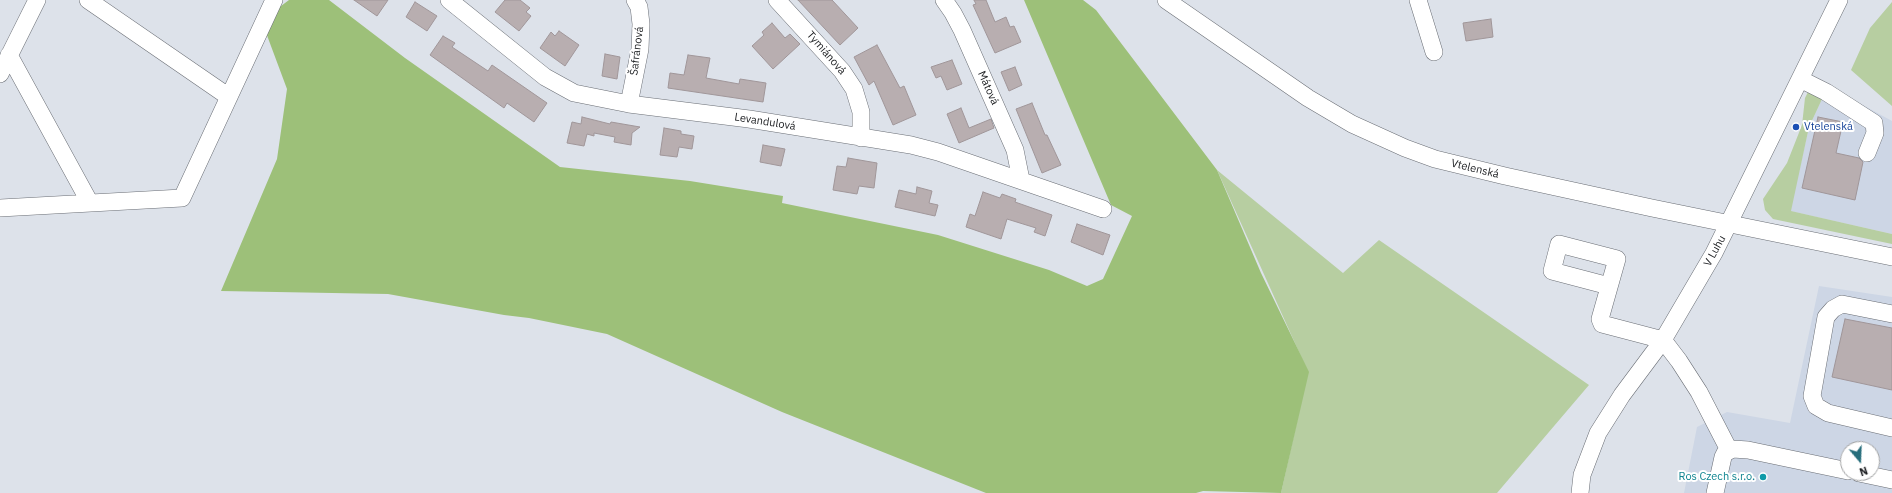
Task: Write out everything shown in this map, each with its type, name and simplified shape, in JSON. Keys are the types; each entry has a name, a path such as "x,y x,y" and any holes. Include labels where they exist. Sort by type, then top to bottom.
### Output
{"street":[{"path":"0,74 37,0"},
{"path":"88,0 229,97"},
{"path":"0,208 182,198 274,0"},
{"name":"Levandulová","path":"449,0 545,77 574,93 629,104 749,119 911,145 931,150 1103,209"},
{"name":"Šafránová","path":"629,104 640,49 642,24 639,7 635,0"},
{"name":"Tymiánová","path":"777,0 842,70 854,89 861,112 861,138"},
{"name":"Mátová","path":"944,0 962,30 1015,150 1021,180"},
{"name":"Vtelenská","path":"1166,0 1313,102 1352,124 1404,148 1465,167 1729,224 1892,257"},
{"path":"1418,0 1434,52"},
{"name":"V Luhu","path":"1580,493 1582,476 1598,433 1622,395 1663,340 1714,253 1839,0"},
{"path":"9,55 90,203"},
{"path":"1800,79 1826,92 1874,123 1874,133 1867,153"},
{"path":"1609,286 1600,319 1602,324 1663,340 1679,361 1699,392 1729,450"},
{"path":"1892,314 1842,304 1833,309 1826,318 1812,396 1816,406 1828,413 1892,428"},
{"path":"1715,493 1723,457 1729,450 1737,448 1840,469"},
{"path":"1880,477 1892,480"}],"shaded area":[{"path":"1828,86 1892,121 1892,234 1790,211 1809,127"},
{"path":"1819,286 1892,297 1892,493 1684,493 1697,427 1727,412 1790,423"}],"green space":[{"path":"289,0 329,0 405,58 560,167 690,181 783,196 782,203 938,235 1049,270 1087,286 1103,279 1132,216 1111,205 1024,0 1083,0 1096,10 1217,170 1261,273 1309,372 1281,493 1203,491 1196,493 986,493 782,412 607,334 529,318 504,315 388,294 221,291 277,159 287,89 265,30 273,12"},
{"path":"1892,2 1892,106 1851,70 1870,28"},
{"path":"1809,90 1823,97 1809,127 1791,211 1892,234 1892,244 1773,219 1765,210 1763,199 1787,163 1802,125 1805,98"},
{"path":"1217,170 1343,273 1379,240 1589,385 1497,493 1281,493 1308,372"}],"building":[{"path":"354,0 388,0 377,16"},
{"path":"505,0 520,0 530,8 526,12 531,16 519,31 495,12"},
{"path":"798,0 832,0 858,28 840,45"},
{"path":"974,0 986,0 995,22 1006,17 1010,27 1014,26 1021,42 995,53 973,5 976,4"},
{"path":"415,2 437,16 427,31 406,17"},
{"path":"1491,19 1493,37 1466,41 1463,23"},
{"path":"772,23 785,38 790,34 800,44 773,69 752,46 764,35 762,32"},
{"path":"559,31 579,45 565,66 540,48 551,32 555,36"},
{"path":"443,36 455,43 452,47 488,71 492,65 547,103 534,122 507,103 504,108 430,55"},
{"path":"877,45 900,88 904,86 916,115 893,125 874,81 869,85 854,57"},
{"path":"605,54 620,57 617,79 602,76"},
{"path":"688,55 710,58 706,78 739,84 740,79 766,83 763,102 668,88 670,73 684,75"},
{"path":"952,60 962,84 947,90 941,76 936,78 931,67"},
{"path":"1015,67 1022,85 1009,91 1001,72"},
{"path":"1032,103 1045,135 1047,135 1061,165 1042,173 1016,109"},
{"path":"961,108 969,128 991,119 994,128 959,143 947,114"},
{"path":"582,117 610,124 611,122 640,127 632,133 631,145 614,142 615,137 594,133 594,136 587,134 584,146 567,143 572,122 581,124"},
{"path":"1818,117 1843,122 1836,153 1859,158 1863,162 1855,200 1802,188"},
{"path":"664,128 681,131 681,134 694,136 692,149 679,147 677,157 660,155"},
{"path":"763,145 785,149 781,166 760,162"},
{"path":"848,158 877,163 874,188 859,186 857,194 833,190 837,166 846,167"},
{"path":"917,187 932,191 929,203 938,205 935,216 895,207 899,190 916,194"},
{"path":"983,192 1000,198 1002,194 1016,199 1015,202 1052,215 1045,236 1034,232 1036,228 1007,219 1001,239 966,227 970,214 975,216"},
{"path":"1077,224 1110,235 1103,255 1071,242"},
{"path":"1845,319 1892,328 1892,390 1832,377"}],"place":[{"name":"Vtelenská","path":"1796,127"},
{"name":"Ros Czech s.r.o.","path":"1763,477"}]}
